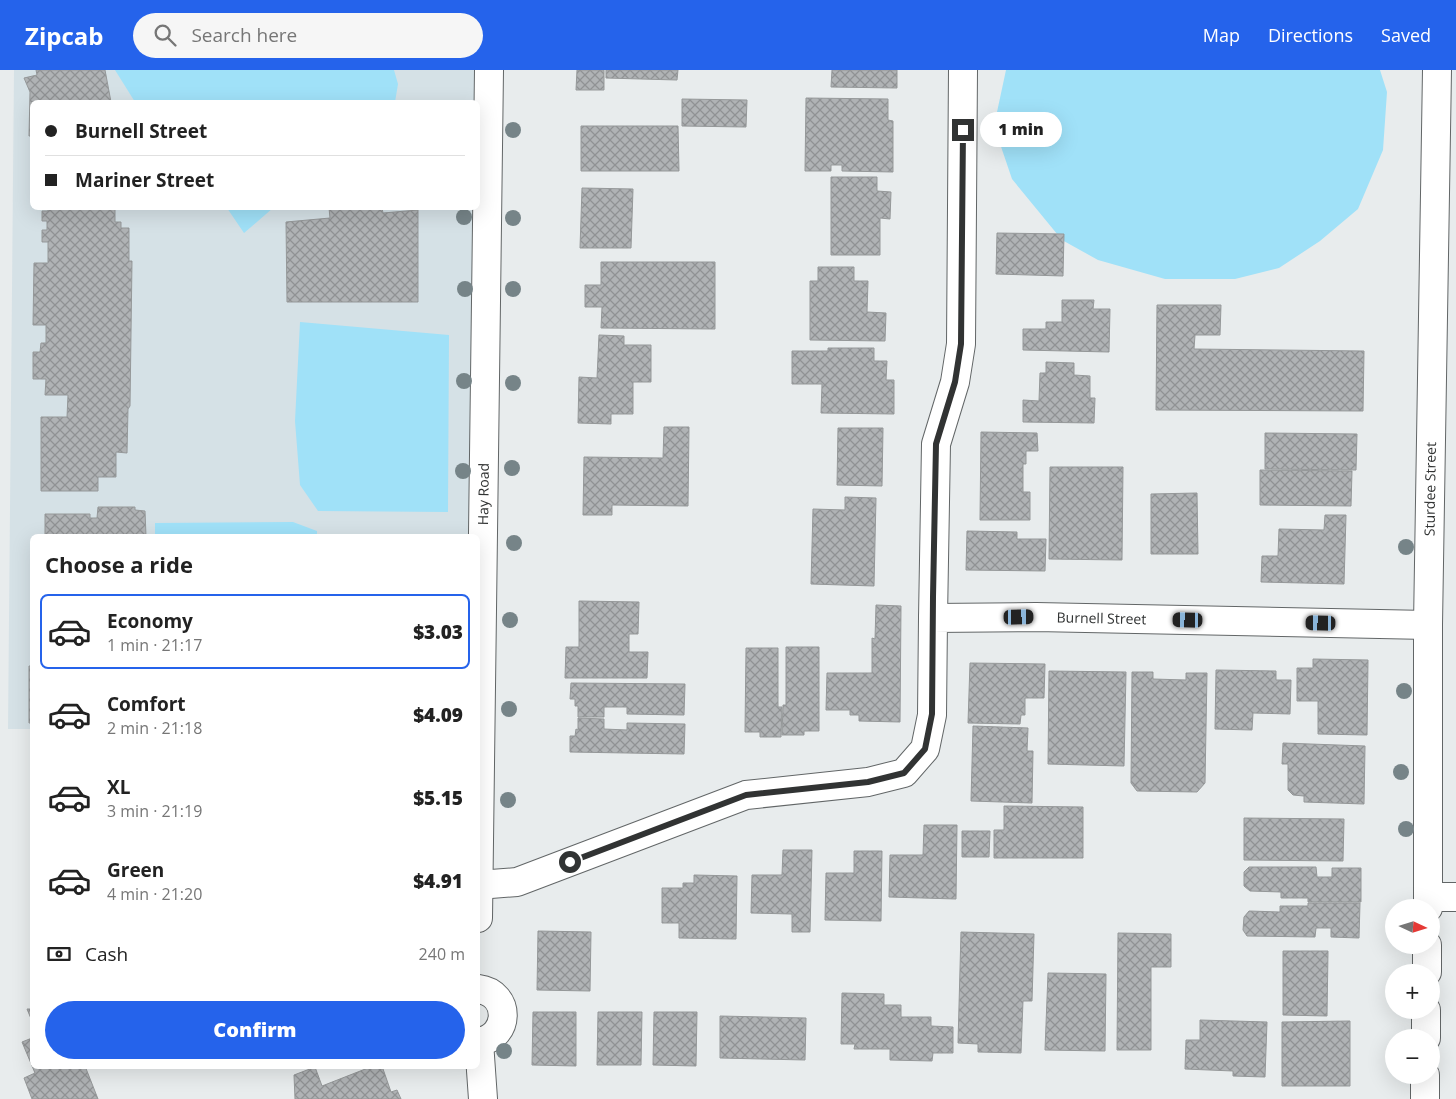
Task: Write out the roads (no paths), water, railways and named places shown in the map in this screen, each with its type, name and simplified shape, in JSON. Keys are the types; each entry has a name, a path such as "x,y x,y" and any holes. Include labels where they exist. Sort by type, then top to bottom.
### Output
{"street":[{"name":"Hay Road","path":"480,722 488,70"},
{"path":"480,885 517,882 746,795 868,782 904,773 925,749 932,714 936,444 955,382 961,344 963,70"},
{"name":"Sturdee Street","path":"1428,899 1428,625 1446,209 1437,70"},
{"name":"Burnell Street","path":"933,618 1036,617 1428,625"},
{"path":"1440,900 1456,897"},
{"path":"480,989 484,989 499,1000 503,1017 495,1034 480,1041"},
{"path":"480,1065 483,1099"},
{"path":"1425,1084 1425,1099"}]}
